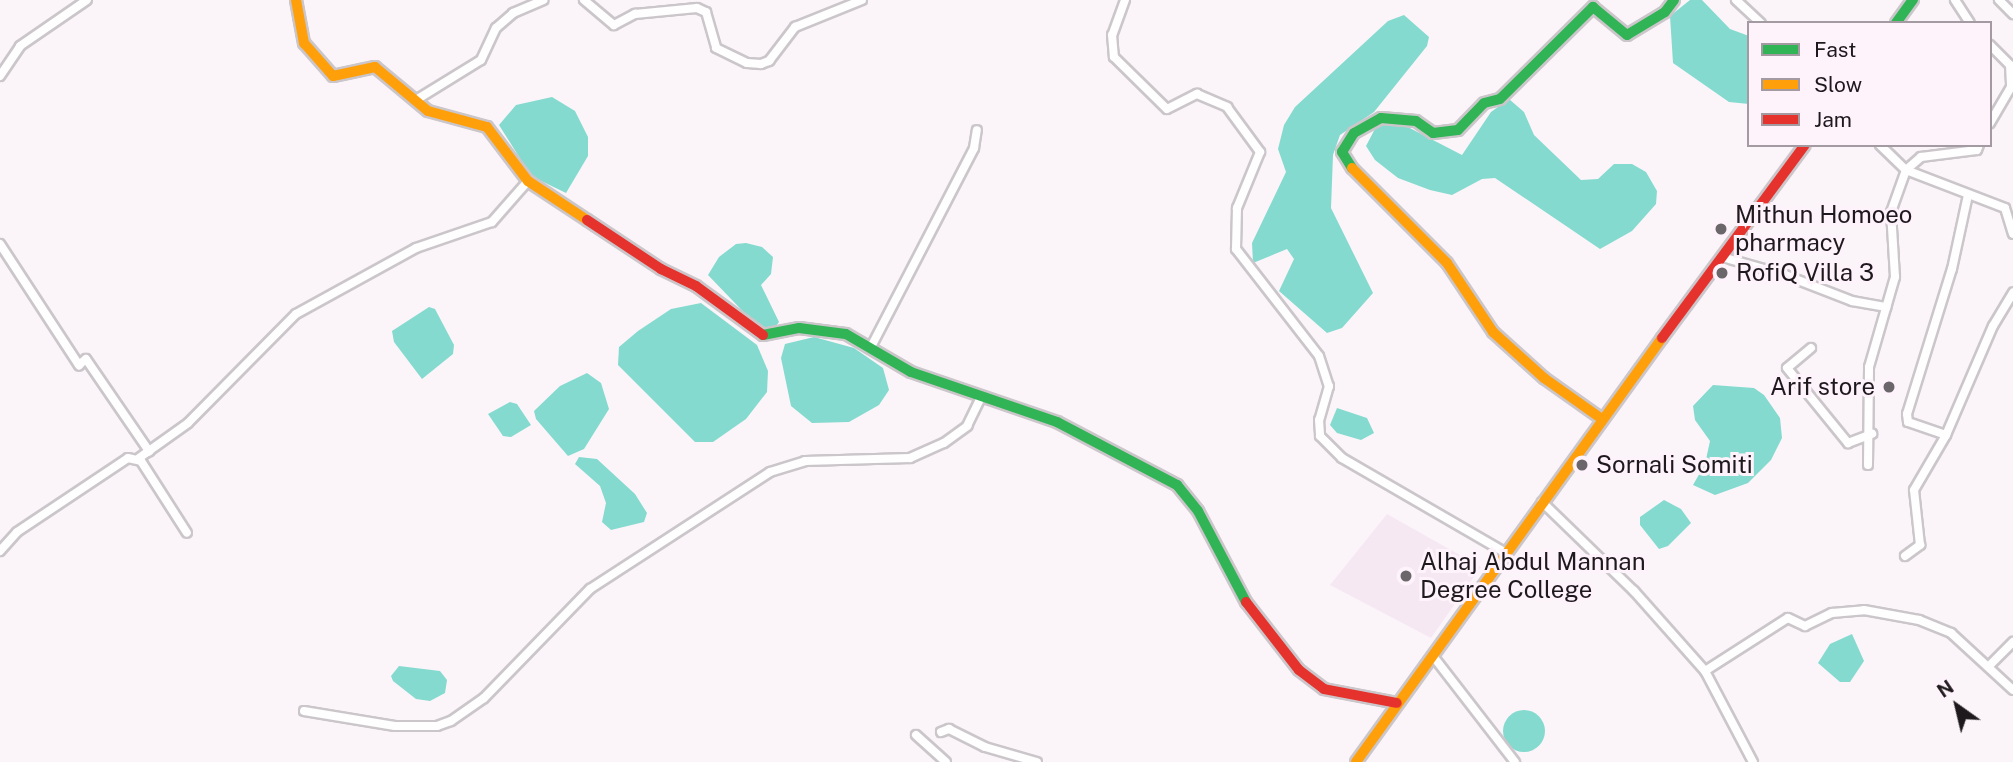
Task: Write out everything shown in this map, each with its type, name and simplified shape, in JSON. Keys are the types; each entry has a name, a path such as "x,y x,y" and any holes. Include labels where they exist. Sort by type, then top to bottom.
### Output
{"street":[{"path":"0,76 20,47 87,0"},
{"path":"296,0 304,43 333,76 375,67 428,111 487,127 528,181 661,269 696,286 760,334 770,337 799,328 846,334 911,372 980,399 995,399 1057,422 1177,485 1198,510 1248,605 1299,670 1324,689 1397,703"},
{"path":"416,100 481,60 496,28 513,13 543,0"},
{"path":"584,0 614,26 635,14 697,8 706,12 716,48 747,64 769,61 795,27 862,0"},
{"path":"1125,0 1112,35 1114,57 1167,109 1197,94 1227,107 1260,152 1237,208 1236,249 1319,356 1329,386 1319,420 1320,436 1342,458 1504,552"},
{"path":"1602,419 1544,379 1493,332 1447,263 1348,164 1342,152 1354,133 1381,118 1416,121 1433,133 1458,130 1484,103 1500,99 1593,7 1627,35 1665,12 1674,0"},
{"path":"1736,0 1759,21"},
{"path":"1897,21 1913,0"},
{"path":"1955,0 1969,21"},
{"path":"1999,0 2013,14"},
{"path":"1992,47 2010,65 2011,87 1992,120"},
{"path":"871,347 974,148 977,130"},
{"path":"1356,762 1504,552 1804,147"},
{"path":"1882,147 1906,170 2005,208 2013,234"},
{"path":"1868,465 1872,434 1869,367 1897,254 1891,212 1906,170 1921,157 1977,150 1978,147"},
{"path":"0,551 17,533 114,466 139,458 188,423 296,314 404,253 492,222 528,181"},
{"path":"1946,435 1908,422 1907,414 1952,269 1968,195"},
{"path":"0,244 79,365 86,359 149,451"},
{"path":"1722,257 1785,275 1852,301 1886,307"},
{"path":"1905,556 1920,545 1914,491 1946,435 1993,326 2013,293"},
{"path":"1811,348 1787,368 1848,443 1872,434"},
{"path":"304,711 395,726 437,726 450,721 484,698 590,589 744,488 771,472 805,461 910,458 944,443 967,426 980,399"},
{"path":"139,458 187,533"},
{"path":"1542,502 1634,590 1705,671 1753,762"},
{"path":"1705,671 1788,618 1805,626 1847,610 1870,610 1933,625 1951,633 1990,666 2013,690"},
{"path":"1990,666 2013,642"},
{"path":"1433,656 1514,762"},
{"path":"941,732 949,729 985,747 1037,762"},
{"path":"916,735 946,762"}],"shaded area":[{"path":"1690,0 1702,0 1730,29 1747,35 1747,104 1729,102 1673,63 1670,16"},
{"path":"1404,15 1429,37 1427,46 1374,112 1340,135 1333,155 1331,208 1373,293 1342,328 1327,333 1279,291 1294,259 1287,249 1253,263 1252,243 1286,172 1278,149 1284,125 1295,107 1388,21"},
{"path":"552,97 575,111 588,137 588,156 566,193 531,176 499,125 516,105"},
{"path":"1509,99 1524,112 1534,135 1581,180 1598,179 1614,164 1632,164 1646,172 1657,191 1656,204 1632,231 1600,249 1495,178 1482,179 1452,195 1430,190 1398,178 1375,160 1366,146 1377,125 1402,124 1462,155 1491,112"},
{"path":"746,243 762,247 773,257 771,274 761,285 779,322 773,330 757,326 708,275 719,257 736,244"},
{"path":"701,303 757,345 768,371 767,392 746,419 713,442 695,442 618,365 619,347 638,331 671,309"},
{"path":"429,307 435,309 454,345 453,354 422,379 394,342 392,331"},
{"path":"814,337 854,348 883,368 889,390 879,405 849,422 812,423 791,406 781,358 785,344"},
{"path":"587,373 601,383 609,409 584,449 568,456 536,419 534,411 560,386"},
{"path":"1713,385 1754,388 1764,395 1780,418 1782,438 1771,460 1748,483 1715,495 1693,485 1705,464 1710,441 1695,420 1693,406"},
{"path":"510,402 517,404 531,425 511,437 503,436 488,414"},
{"path":"1337,408 1367,418 1374,433 1361,440 1337,433 1330,425"},
{"path":"579,457 597,459 635,494 647,513 644,522 611,530 602,522 606,503 600,486 575,464"},
{"path":"1664,500 1681,509 1691,523 1668,546 1659,549 1640,525 1640,517"},
{"name":"Alhaj Abdul Mannan Degree College","path":"1387,514 1481,567 1431,638 1330,585"},
{"path":"1852,634 1864,661 1850,682 1840,682 1818,663 1830,644"},
{"path":"399,666 440,671 447,680 445,693 430,701 416,699 393,681 391,676"},
{"path":"1524,710 1539,716 1545,731 1539,746 1524,752 1509,746 1503,731 1509,716"}],"traffic: fast":[{"path":"1352,168 1342,152 1354,133 1381,118 1416,121 1433,133 1458,130 1484,103 1500,99 1593,7 1627,35 1665,12 1674,0"},
{"path":"1897,21 1913,0"},
{"path":"763,335 799,328 846,334 911,372 1057,422 1177,485 1198,511 1246,602"}],"traffic: slow":[{"path":"296,0 304,43 333,76 375,67 428,111 487,127 528,181 587,220"},
{"path":"1352,168 1447,263 1493,332 1544,378 1602,419"},
{"path":"1356,762 1662,338"}],"traffic: jam":[{"path":"1662,338 1804,147"},
{"path":"587,220 661,269 696,286 763,335"},
{"path":"1246,602 1299,670 1324,689 1397,703"}],"place":[{"name":"Mithun Homoeo pharmacy","path":"1721,229"},
{"name":"RofiQ Villa 3","path":"1722,273"},
{"name":"Arif store","path":"1889,387"},
{"name":"Sornali Somiti","path":"1582,465"},
{"name":"Alhaj Abdul Mannan Degree College","path":"1406,576"}]}
